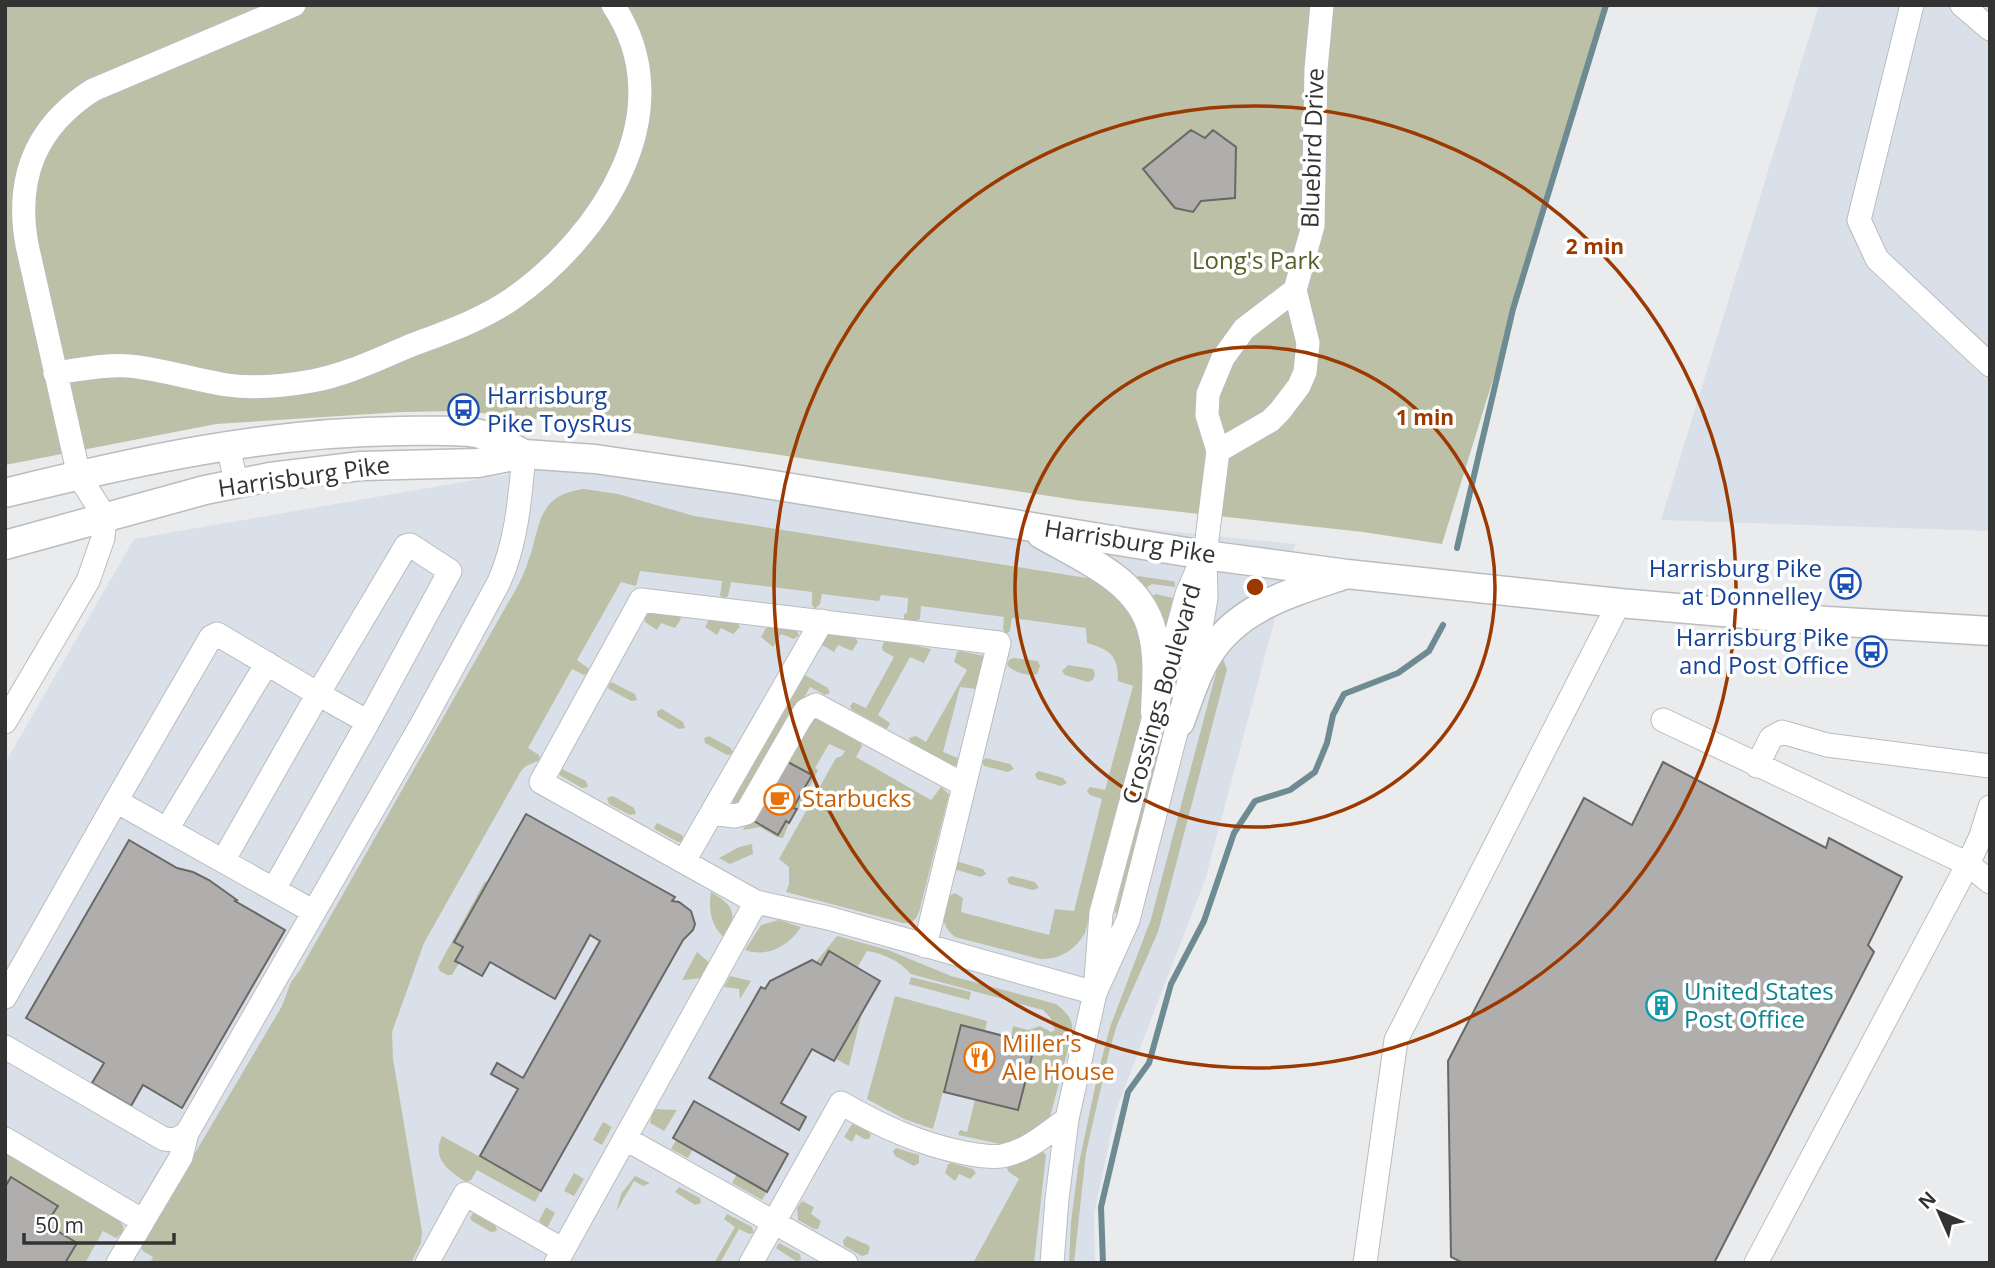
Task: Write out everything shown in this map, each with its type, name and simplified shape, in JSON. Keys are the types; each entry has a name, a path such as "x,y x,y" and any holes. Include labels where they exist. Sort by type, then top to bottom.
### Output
{"main road":[{"name":"Harrisburg Pike","path":"5,493 228,445 321,434 414,431 479,434 524,454"},
{"name":"Harrisburg Pike","path":"5,545 236,483 270,477 361,466 478,463 524,454 596,459 730,478 1205,555 1347,574 1619,603 1828,621 1990,631"},
{"path":"1026,526 1125,585 1136,597 1152,630 1168,717"},
{"path":"1168,717 1205,659 1229,628 1243,616 1278,597 1347,574"}],"street":[{"path":"5,722 88,581 103,538 105,517 79,476 55,373 23,226 28,170 43,138 64,111 93,90 295,5"},
{"path":"55,373 115,366 250,387 313,380 355,368 480,318 510,300 560,260 582,237 625,166 634,140 639,89 635,50 613,5"},
{"name":"Bluebird Drive","path":"1218,451 1270,421 1299,386 1305,372 1308,343 1295,290 1313,226 1316,69 1322,5"},
{"path":"1912,5 1859,220 1877,259 1990,365"},
{"path":"1205,555 1218,451 1206,404 1218,368 1244,329 1295,290"},
{"path":"228,445 236,483"},
{"path":"118,1263 181,1157 187,1133 423,722 499,582 516,532 524,454"},
{"path":"223,861 318,694 406,547 410,545 450,570 274,890"},
{"name":"Crossings Boulevard","path":"1052,1263 1067,1119 1096,993 1101,913 1168,717 1197,650 1206,598 1205,555"},
{"path":"925,946 999,643 641,600 541,782 756,902 828,918 925,946 1096,993"},
{"path":"1364,1263 1396,1040 1619,603"},
{"path":"684,861 822,621"},
{"path":"5,997 211,637 217,634 368,722"},
{"path":"167,829 267,663"},
{"path":"712,813 734,816 746,813 806,710 816,705 830,710 964,785"},
{"path":"1663,720 1968,864 1990,882"},
{"path":"1757,766 1771,738 1782,732 1827,744 1990,766"},
{"path":"117,801 314,912"},
{"path":"1756,1263 1968,864 1990,807"},
{"path":"427,1263 465,1194 560,1256 756,902"},
{"path":"5,1047 164,1139 176,1140 187,1133"},
{"path":"751,1263 841,1103 887,1129 915,1140 961,1152 999,1157 1033,1145 1067,1119"},
{"path":"5,1139 143,1221"},
{"path":"626,1139 846,1263"}],"shaded area":[{"path":"1819,5 1990,5 1990,531 1661,520"},
{"path":"595,459 859,499 1295,544 1205,880 1116,1110 1094,1214 1095,1263 5,1263 5,763 134,539"}],"green space":[{"name":"Long's Park","path":"5,5 1609,5 1442,544 1363,532 1082,501 556,421 462,411 402,412 216,424 5,465"},
{"path":"584,489 618,494 694,516 1087,578 1112,589 1142,626 1143,704 1085,933 1066,953 1054,958 1040,959 955,937 947,928 943,914 947,897 955,893 963,898 961,912 1049,935 1055,909 1074,911 1102,799 1090,795 1087,791 1090,787 1105,790 1133,686 1118,681 1117,666 1112,655 1087,643 1086,628 1012,618 1010,631 1006,634 1003,629 1004,617 921,606 920,619 914,622 904,620 908,598 881,595 879,601 822,594 820,604 815,609 812,605 812,592 731,582 728,596 725,598 720,596 722,581 640,571 636,586 621,582 577,660 588,668 589,672 584,675 572,669 528,748 539,755 540,760 521,771 424,943 392,1032 393,1059 422,1231 421,1243 411,1263 150,1263 153,1257 140,1246 282,1006 291,982 517,588 543,514 557,498 568,492"},
{"path":"1138,576 1172,581 1175,582 1175,587 1152,584 1144,589 1135,579"},
{"path":"1156,594 1173,598 1166,629 1151,597"},
{"path":"650,611 680,616 681,619 675,628 661,623 657,630 645,622"},
{"path":"709,619 737,622 740,627 733,634 721,628 717,635 705,627"},
{"path":"766,628 796,630 799,635 794,639 781,634 773,647 761,637"},
{"path":"1186,629 1190,630 1119,912 1116,914 1115,911"},
{"path":"827,634 855,637 858,642 852,651 838,645 834,652 822,645"},
{"path":"884,642 931,649 924,663 910,657 878,715 890,723 887,729 852,710 850,706 853,702 866,708 894,657 883,651"},
{"path":"957,652 985,656 976,689 960,687 943,752 958,758 953,767 911,744 909,738 916,736 926,742 967,670 954,662"},
{"path":"1221,654 1227,669 1158,932 1117,1025 1110,1048 1086,1153 1074,1263 1069,1263 1078,1168 1098,1073 1110,1027 1151,919"},
{"path":"1013,658 1038,661 1040,666 1037,674 1025,674 1012,669 1007,664"},
{"path":"1068,665 1093,669 1093,680 1088,682 1065,675 1062,671"},
{"path":"805,675 828,688 830,693 825,695 810,687 744,805 733,805 733,798"},
{"path":"611,682 635,694 637,700 631,701 609,689"},
{"path":"662,709 683,722 685,728 679,729 657,716 657,711"},
{"path":"817,717 861,742 862,746 856,757 931,800 941,787 949,794 919,912 911,922 903,923 786,892 789,867 779,859 836,758 842,756 845,751 829,744 815,768 818,770 800,807 793,808 811,775 788,762 804,723"},
{"path":"709,736 731,748 733,754 727,755 705,743 704,738"},
{"path":"986,758 1010,764 1014,769 1008,772 984,766 982,761"},
{"path":"562,769 586,781 588,787 582,788 561,776 559,774"},
{"path":"1039,771 1063,778 1067,783 1061,786 1037,779 1035,774"},
{"path":"613,796 634,808 636,814 630,815 609,804 607,798"},
{"path":"759,802 778,834 786,821 789,823 783,838 760,827 743,830"},
{"path":"657,823 682,835 684,841 678,842 656,830 654,828"},
{"path":"752,844 753,854 730,864 719,858 739,847"},
{"path":"956,863 983,869 986,874 981,877 957,870"},
{"path":"1011,876 1035,882 1039,888 1033,890 1009,884 1007,879"},
{"path":"485,881 487,883 459,963 452,975 447,975 438,967"},
{"path":"711,892 732,911 732,923 726,939 712,918"},
{"path":"779,920 801,927 790,940 777,949 761,952 745,950 761,925"},
{"path":"837,936 888,950 951,976 1056,1004 1063,1010 1071,1020 1072,1034 1050,1117 1039,1131 1005,1145 958,1135 960,1130 967,1132 975,1100 1018,1110 1035,1044 1011,1037 1013,1026 1028,1030 1040,1026 1051,1032 1055,1030 1050,1017 1043,1010 911,974 897,962 874,952 867,951 857,968 829,952 821,965 816,962"},
{"path":"697,952 712,965 703,978 682,980"},
{"path":"730,976 751,981 740,999 739,989 724,987"},
{"path":"911,977 971,992 969,1000 909,984"},
{"path":"895,996 987,1021 985,1031 961,1025 933,1129 904,1119 867,1099"},
{"path":"862,1012 849,1066 836,1059"},
{"path":"656,1109 677,1110 664,1131 650,1123"},
{"path":"603,1122 612,1127 602,1145 593,1140"},
{"path":"852,1124 868,1131 871,1135 869,1139 856,1134 852,1142 844,1137"},
{"path":"442,1136 541,1191 535,1202 477,1170 471,1180 466,1182 460,1178 448,1169 440,1158 439,1144"},
{"path":"676,1140 693,1149 688,1158 671,1149"},
{"path":"896,1148 919,1155 919,1163 914,1166 895,1156 893,1151"},
{"path":"1042,1151 1046,1155 1034,1263 973,1263 1019,1179 1007,1169 1010,1164"},
{"path":"5,1152 119,1220 123,1232 116,1238 103,1231 85,1263 65,1263 77,1243 46,1224 57,1206 12,1177 5,1187"},
{"path":"948,1164 973,1169 976,1173 970,1179 959,1174 955,1181 945,1173"},
{"path":"574,1173 584,1179 574,1196 564,1191"},
{"path":"737,1174 767,1192 762,1200 732,1183"},
{"path":"635,1176 650,1183 643,1186 634,1181 616,1212 621,1194"},
{"path":"679,1187 700,1198 701,1203 695,1205 675,1192"},
{"path":"802,1201 814,1207 811,1214 821,1221 818,1229 798,1220 797,1208"},
{"path":"546,1207 555,1213 547,1228 539,1221"},
{"path":"473,1213 495,1225 497,1231 491,1232 472,1221 470,1218"},
{"path":"727,1214 752,1227 754,1233 749,1234 739,1229 720,1263 714,1263 735,1227 724,1219"},
{"path":"847,1236 868,1245 868,1254 862,1256 844,1246 843,1241"},
{"path":"779,1243 800,1254 801,1260 796,1261 776,1248"}],"building":[{"path":"1191,130 1205,138 1213,130 1236,147 1235,198 1201,201 1193,212 1175,208 1143,169"},
{"name":"Starbucks","path":"788,762 812,775 793,808 797,809 778,835 754,821"},
{"name":"United States Post Office","path":"1663,762 1826,848 1829,838 1902,877 1868,945 1874,952 1714,1263 1463,1263 1451,1257 1448,1061 1584,798 1632,825"},
{"path":"526,814 675,897 672,901 679,902 691,911 695,924 683,940 541,1191 480,1156 518,1089 491,1074 497,1063 523,1078 600,941 590,935 555,999 490,962 482,976 455,961 463,947 454,942"},
{"path":"129,840 177,868 209,880 237,900 235,901 285,930 182,1108 143,1085 131,1106 92,1083 104,1063 26,1018"},
{"path":"829,951 880,981 834,1061 812,1049 781,1103 806,1117 799,1130 709,1078 761,987 765,989 770,981 812,960 821,965"},
{"path":"961,1025 1035,1044 1018,1110 944,1092"},
{"path":"694,1101 788,1154 767,1192 673,1138"},
{"path":"11,1177 58,1206 46,1224 77,1243 65,1263 5,1263 5,1187"}],"waterway":[{"path":"1457,548 1513,309 1606,5"},
{"path":"1103,1263 1101,1207 1128,1092 1149,1063 1171,984 1204,921 1234,833 1255,801 1290,790 1315,772 1327,743 1333,715 1344,694 1398,673 1429,651 1443,625"}],"place":[{"name":"Harrisburg Pike ToysRus","path":"464,410"},
{"name":"Harrisburg Pike at Donnelley","path":"1845,583"},
{"name":"Harrisburg Pike and Post Office","path":"1872,652"},
{"name":"Starbucks","path":"779,799"},
{"name":"United States Post Office","path":"1661,1006"},
{"name":"Miller's Ale House","path":"979,1058"}]}
